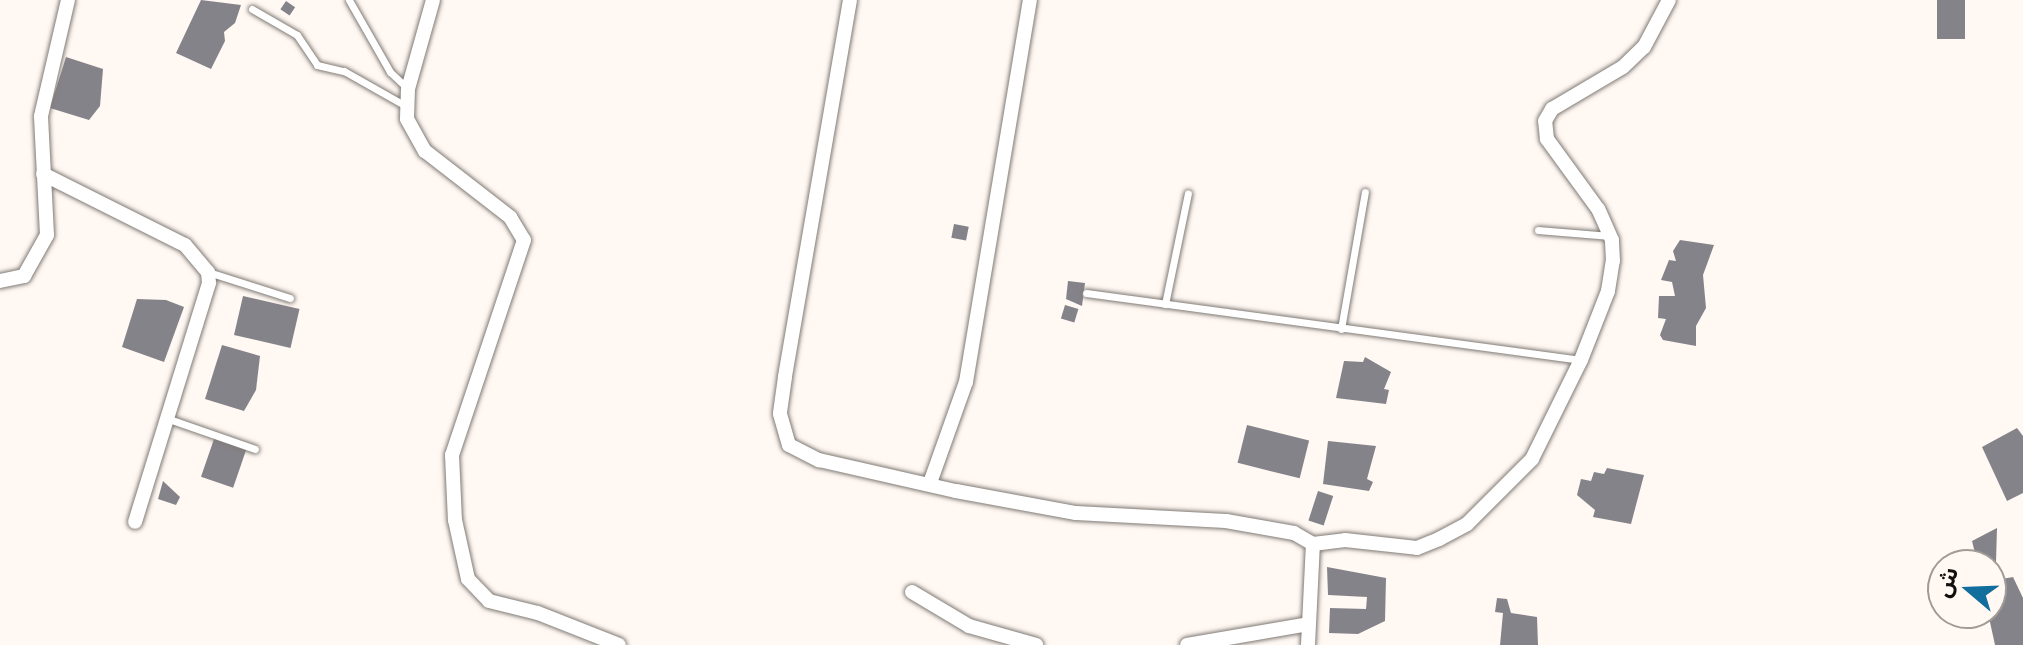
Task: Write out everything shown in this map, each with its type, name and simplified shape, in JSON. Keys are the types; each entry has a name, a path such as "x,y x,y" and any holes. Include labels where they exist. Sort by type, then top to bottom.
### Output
{"street":[{"path":"0,281 24,276 38,258 47,235 41,116 68,0"},
{"path":"433,0 404,105 425,151 510,217 524,240 452,455 455,520 468,579 489,601 538,613 619,645"},
{"path":"850,0 785,377 782,432 803,455 1076,513 1226,521 1294,533 1313,544 1345,540 1417,548 1467,524 1532,459 1581,360 1608,291 1610,236 1598,209 1547,139 1545,121 1552,109 1623,67 1644,47 1669,0"},
{"path":"930,483 966,382 1030,0"},
{"path":"43,174 185,245 208,272 209,283 135,522"},
{"path":"1308,645 1313,544"},
{"path":"912,592 969,626 1036,645"},
{"path":"1187,645 1308,624"}],"lane":[{"path":"349,0 390,72 408,89"},
{"path":"252,9 297,35 317,65 344,71 404,105"},
{"path":"1341,329 1365,192"},
{"path":"1165,304 1188,193"},
{"path":"1538,230 1610,236"},
{"path":"208,272 290,298"},
{"path":"1086,293 1581,360"},
{"path":"169,419 255,449"}],"building":[{"path":"201,0 241,5 235,23 224,32 225,41 211,69 176,53"},
{"path":"1937,0 1965,0 1965,39 1937,39"},
{"path":"286,1 295,7 290,15 280,9"},
{"path":"66,57 103,69 100,106 89,120 50,108"},
{"path":"954,224 969,227 966,241 951,238"},
{"path":"1680,240 1714,245 1703,275 1706,308 1696,326 1696,346 1663,340 1660,335 1666,319 1658,318 1659,296 1675,296 1672,282 1661,280 1669,260 1676,261 1673,251"},
{"path":"1068,281 1085,283 1082,306 1066,299"},
{"path":"243,296 300,309 291,348 234,335"},
{"path":"137,299 166,300 184,307 164,362 122,347"},
{"path":"1065,305 1078,309 1074,322 1061,318"},
{"path":"222,345 260,356 256,390 244,411 205,399"},
{"path":"1365,357 1391,372 1384,389 1389,390 1386,404 1336,398 1344,361 1363,362"},
{"path":"1247,425 1309,440 1300,478 1238,463"},
{"path":"2017,428 2023,436 2023,493 2007,501 1982,447"},
{"path":"215,436 247,447 233,488 201,477"},
{"path":"1328,441 1376,446 1367,479 1373,482 1369,491 1323,484"},
{"path":"1607,468 1644,475 1631,524 1593,517 1595,510 1577,495 1581,479 1591,481 1594,472 1604,474"},
{"path":"163,481 180,497 176,505 158,499"},
{"path":"1318,491 1333,496 1324,525 1308,520"},
{"path":"1997,528 1996,549 1974,549 1972,541"},
{"path":"1327,567 1386,578 1385,621 1358,634 1329,633 1330,608 1366,609 1367,597 1328,595"},
{"path":"2013,577 2023,598 2023,645 1995,645 1992,629 2007,629 2007,578"},
{"path":"1497,598 1507,599 1511,613 1537,617 1538,645 1500,645 1503,613 1495,612"}]}
